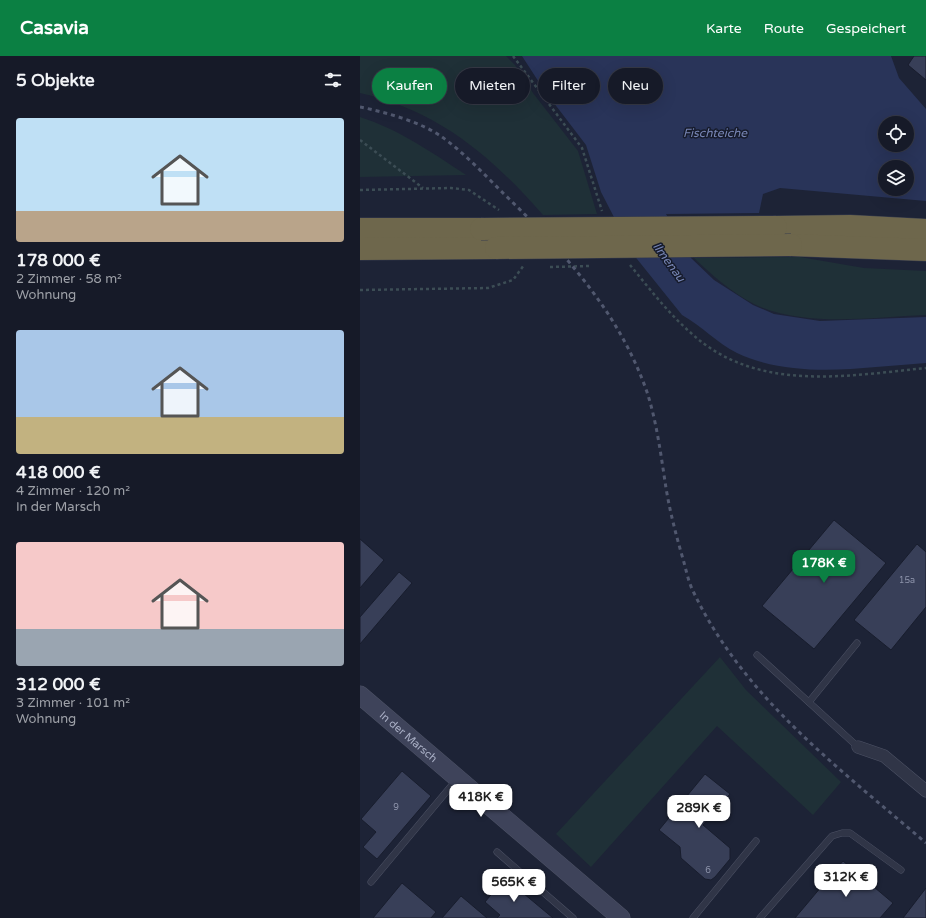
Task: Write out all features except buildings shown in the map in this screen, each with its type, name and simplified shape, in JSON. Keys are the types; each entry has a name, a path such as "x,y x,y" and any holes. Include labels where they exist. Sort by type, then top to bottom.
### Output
{"highway":[{"path":"360,229 850,226 926,230"},
{"path":"360,249 791,245 926,250"}],"street":[{"name":"In der Marsch","path":"360,695 622,918"},
{"path":"858,747 884,756 926,791"}],"lane":[{"path":"809,702 857,643"},
{"path":"758,655 858,747"},
{"path":"371,882 458,778"},
{"path":"760,918 832,836 842,833 850,833 901,870"},
{"path":"693,918 756,841"},
{"path":"497,852 573,918"}],"path":[{"path":"513,56 582,148 603,214"},
{"path":"360,140 423,189"},
{"path":"360,190 451,188 469,190 505,214"},
{"path":"630,264 691,334 718,354 745,367 800,377 841,376 926,368"},
{"path":"360,290 488,288 513,280 524,266"}],"shaded area":[{"path":"360,56 506,56 517,68 455,68 455,104 530,104 530,88 538,99 538,104 542,104 578,151 597,214 543,215 504,174 462,139 415,111 396,104 447,104 447,68 372,68 372,96 360,93"},
{"path":"360,117 402,135 466,175 360,177"},
{"path":"800,257 864,268 926,271 926,315 861,319 817,319 774,311 754,304 738,295 694,258"},
{"path":"720,657 746,690 841,782 813,815 717,726 591,867 556,834"}],"water":[{"name":"Fischteiche","path":"522,56 891,56 899,78 926,109 926,201 780,188 763,194 759,213 666,214 691,258 714,280 753,305 774,314 820,321 926,317 926,363 854,369 806,369 782,367 759,361 730,349 682,315 633,254 601,192 586,145 555,104 600,104 600,68 538,68 538,81"}],"railway":[{"path":"360,107 413,122 442,137 450,143 547,237 587,284 621,335 647,392 656,428 671,515 687,575 693,591 714,629 739,665 766,698 796,729 827,759 926,843"}],"water label":[{"name":"Ilmenau","path":"669,262"}]}
